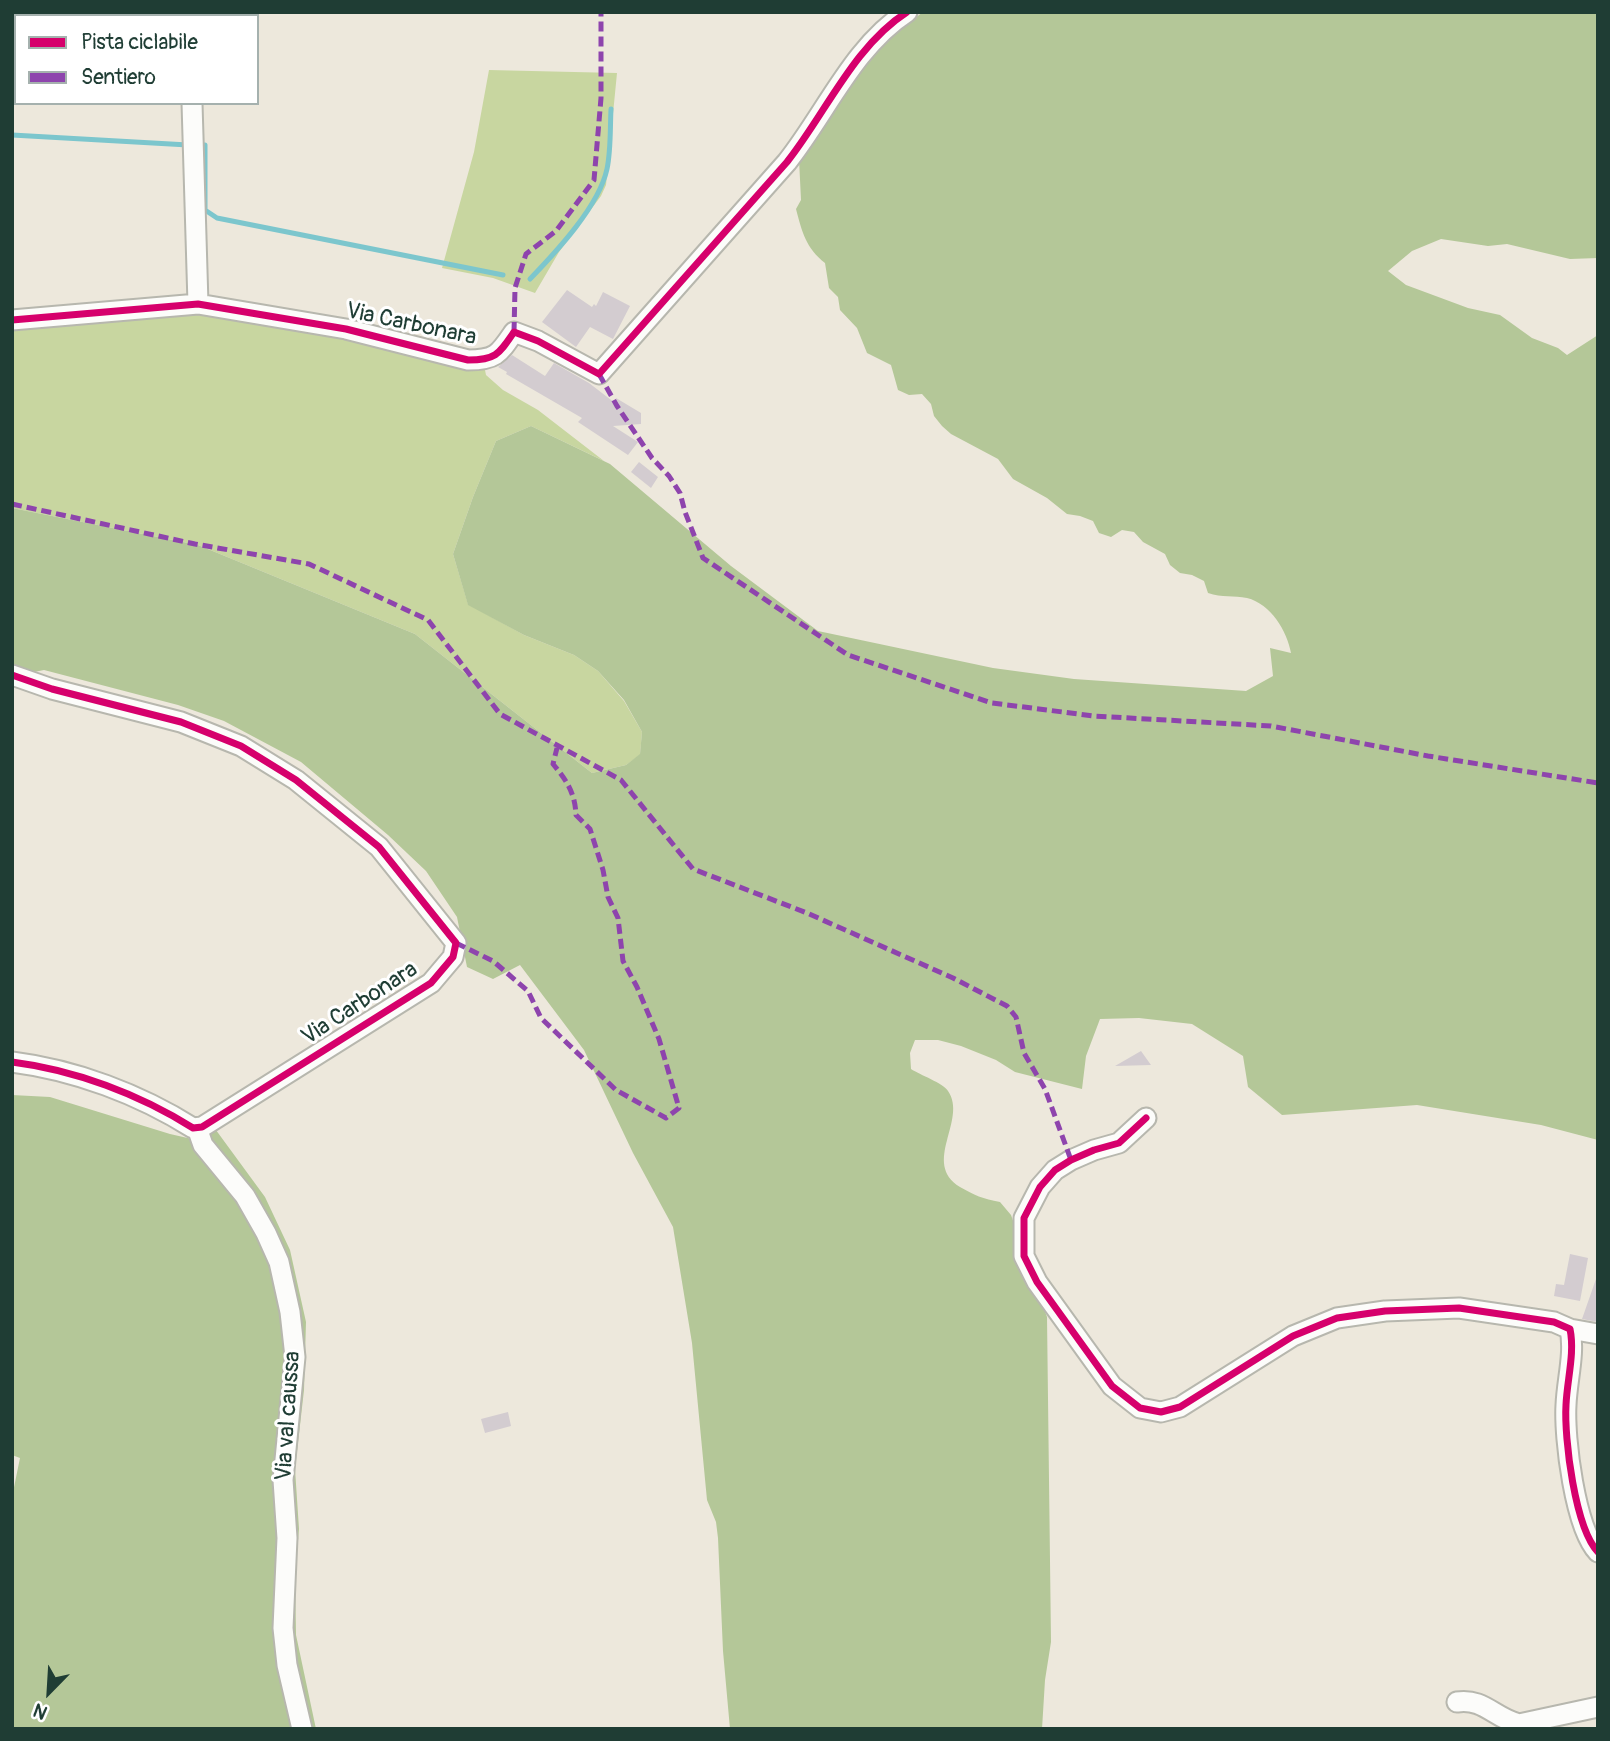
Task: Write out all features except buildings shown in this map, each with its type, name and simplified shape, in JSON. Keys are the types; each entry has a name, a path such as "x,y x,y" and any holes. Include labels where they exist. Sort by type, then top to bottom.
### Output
{"street":[{"name":"Via Carbonara","path":"12,320 198,304 346,329 468,360 488,360 498,354 514,332 538,341 599,374 787,162 853,65 883,32 907,12"},
{"path":"192,105 198,304"},
{"name":"Via Carbonara","path":"12,675 52,689 181,722 241,746 296,780 379,847 456,943 453,957 431,983 215,1120 197,1128"},
{"path":"12,1062 45,1066 126,1093 197,1128"},
{"path":"1146,1118 1119,1143 1083,1155 1055,1170 1040,1187 1024,1218 1024,1256 1037,1282 1112,1386 1140,1408 1161,1412 1180,1407 1293,1336 1337,1318 1385,1311 1459,1308 1554,1322 1570,1329 1598,1334"},
{"name":"Via val caussa","path":"197,1128 203,1145 245,1196 266,1233 279,1262 290,1312 295,1357 283,1480 287,1538 283,1628 287,1665 302,1729"},
{"path":"1570,1329 1572,1341 1566,1407 1567,1432 1579,1513 1587,1537 1598,1552"},
{"path":"1457,1702 1475,1702 1507,1722 1519,1724 1598,1707"}],"green space":[{"path":"923,12 1598,12 1598,258 1570,259 1507,244 1488,246 1441,239 1412,251 1388,271 1406,285 1468,308 1500,315 1532,338 1558,348 1567,355 1598,335 1598,1140 1541,1125 1417,1105 1282,1115 1248,1087 1243,1056 1192,1024 1139,1018 1100,1019 1086,1056 1082,1089 1015,1072 996,1060 961,1046 938,1040 915,1040 910,1053 911,1069 945,1088 953,1102 953,1115 944,1154 944,1166 949,1177 970,1192 1000,1202 1011,1215 1047,1317 1051,1642 1042,1729 730,1729 718,1538 716,1522 707,1500 692,1343 673,1227 633,1153 584,1050 520,965 493,979 467,967 457,917 426,871 388,835 301,762 224,721 178,705 44,670 29,673 12,667 12,508 198,545 415,634 592,773 626,765 640,754 642,732 624,700 598,671 574,655 524,635 468,605 453,554 496,441 531,426 610,464 731,566 818,631 993,668 1074,679 1246,691 1273,676 1270,648 1291,653 1282,628 1270,612 1256,601 1247,598 1208,593 1204,581 1180,573 1170,565 1165,554 1143,542 1134,532 1122,530 1111,537 1099,533 1093,521 1067,514 1047,498 1013,479 998,459 951,434 934,416 931,404 922,394 909,395 898,390 891,365 867,353 857,328 840,310 838,297 829,288 825,263 806,239 796,209 801,200 799,159 877,47"},
{"path":"489,70 617,73 606,185 601,196 559,252 535,293 493,278 442,268 474,152"},
{"path":"164,307 483,360 486,375 503,390 538,410 604,461 531,426 496,441 453,554 468,604 524,635 574,655 598,671 624,701 642,732 640,755 626,765 592,773 415,634 198,545 12,508 12,319"},
{"path":"12,1095 50,1097 192,1139 213,1126 265,1197 290,1250 306,1322 304,1390 295,1469 299,1529 295,1575 296,1635 316,1729 12,1729 12,1497 20,1458 12,1455"}],"waterway":[{"path":"530,279 576,227 603,183 609,154 611,109"},
{"path":"12,135 188,145"},
{"path":"198,145 205,145 205,210 217,218 503,275"}],"marked path":[{"path":"514,332 515,288 526,254 556,231 594,180 601,98 601,12"},
{"path":"599,374 652,458 680,493 703,558 848,655 992,703 1094,716 1271,726 1428,756 1598,783"},
{"path":"12,504 195,544 309,564 428,620 500,714 621,780 693,869 807,913 953,978 1007,1006 1016,1017 1024,1053 1045,1089 1071,1160"},
{"path":"456,943 493,961 528,991 541,1018 616,1090 666,1118 679,1108 659,1039 623,961 618,918 608,897 590,829 576,815 569,788 553,764 557,748"}],"cycle path":[{"path":"12,320 198,304 346,329 468,360 485,359 496,354 514,332 538,341 599,374 787,162 871,43 907,12"},
{"path":"12,675 52,689 181,722 241,746 296,780 379,847 456,943 453,957 431,983 202,1127 193,1128 151,1104 83,1077 12,1062"},
{"path":"1146,1118 1119,1143 1094,1150 1055,1170 1040,1187 1024,1218 1024,1256 1037,1282 1112,1386 1140,1408 1161,1412 1180,1407 1293,1336 1337,1318 1385,1311 1459,1308 1554,1322 1570,1329 1571,1357 1566,1420 1569,1460 1583,1524 1598,1552"}]}
